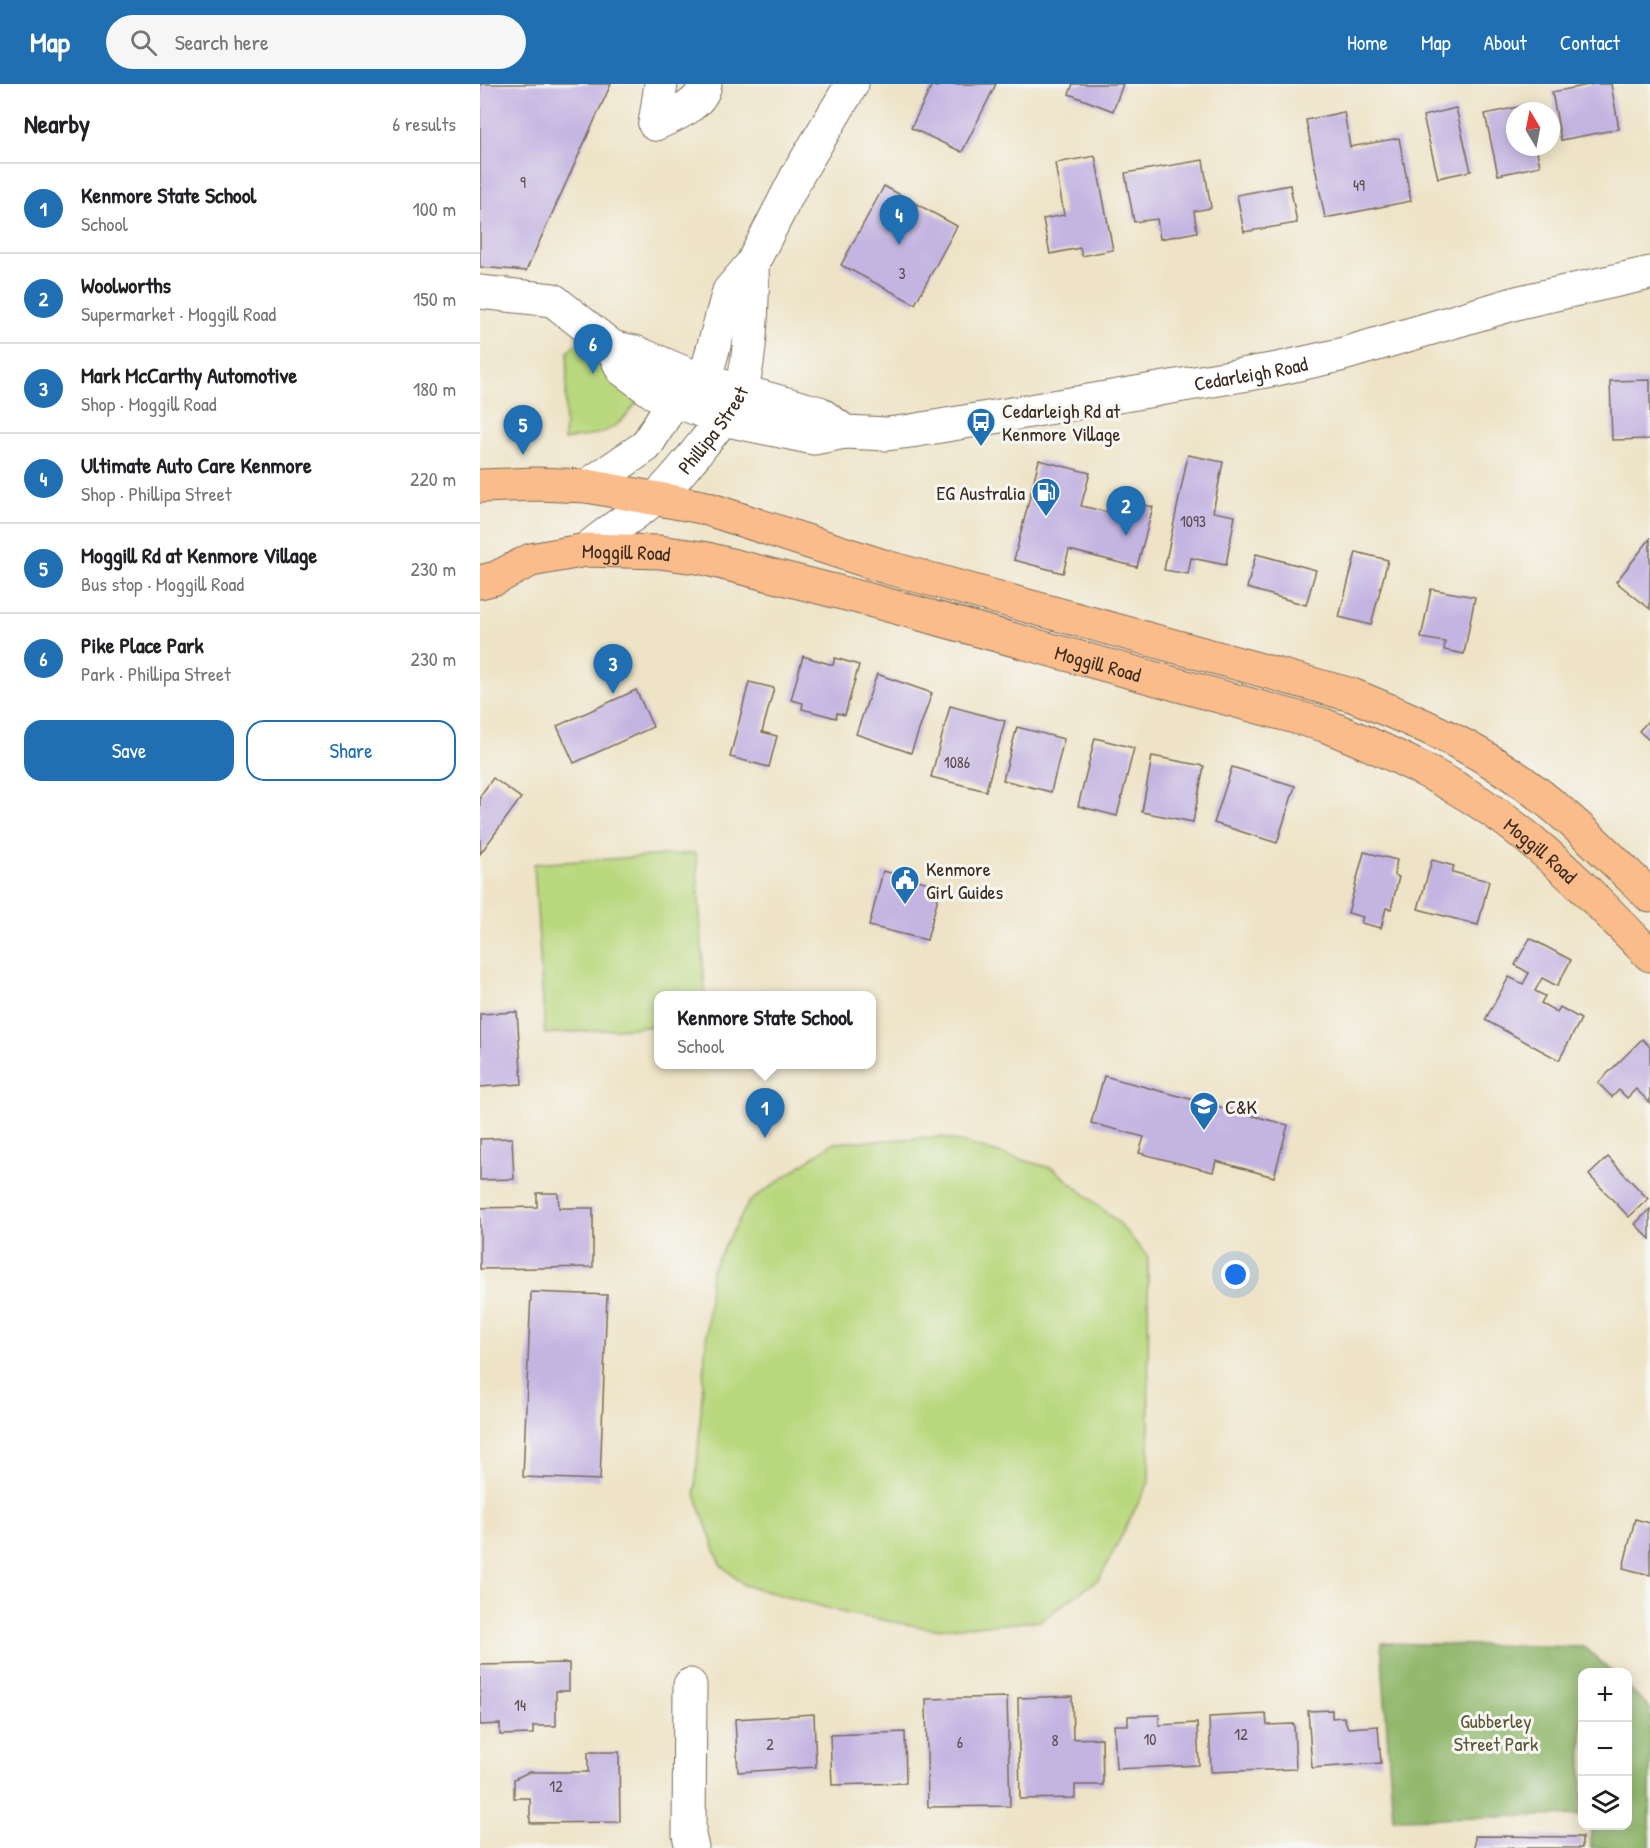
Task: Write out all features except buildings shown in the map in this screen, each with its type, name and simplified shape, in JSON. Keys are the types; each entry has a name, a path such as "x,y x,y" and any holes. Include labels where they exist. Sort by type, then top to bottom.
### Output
{"highway":[{"name":"Moggill Road","path":"480,486 537,484 587,486 728,514 886,567 1352,695 1415,720 1470,749 1532,789 1607,854 1650,896"},
{"name":"Moggill Road","path":"480,582 496,578 531,560 586,550 659,552 739,565 1324,725 1395,755 1494,814 1527,837 1571,876 1650,956"}],"street":[{"path":"661,84 655,124 680,113 704,92 705,84"},
{"name":"Phillipa Street","path":"587,486 646,446 676,402 701,380 711,360 729,291 752,264 798,174 852,84"},
{"name":"Phillipa Street","path":"586,550 610,529 656,498 723,419 740,390 747,356 753,294 752,264"},
{"name":"Cedarleigh Road","path":"612,347 622,369 653,392 723,419 814,438 845,432 887,434 1277,369 1340,355 1520,302 1650,273"},
{"path":"480,292 553,300 612,347 635,352 701,380 819,413 845,432"},
{"path":"690,1685 689,1835 692,1848"}],"green space":[{"path":"583,342 641,396 625,418 609,429 564,440 568,352 573,346"},
{"path":"696,853 705,991 654,991 654,1026 545,1034 534,864"},
{"path":"943,1137 1054,1169 1118,1222 1148,1257 1149,1482 1100,1578 1040,1621 934,1629 849,1614 744,1585 720,1564 695,1494 711,1271 749,1202 833,1143"},
{"name":"Gubberley Street Park","path":"1381,1643 1584,1647 1608,1668 1578,1668 1578,1815 1393,1819"},
{"path":"1632,1691 1650,1708 1650,1848 1591,1848 1591,1830 1632,1830"}],"place":[{"name":"Ultimate Auto Care Kenmore","path":"899,245"},
{"name":"Pike Place Park","path":"593,374"},
{"name":"Cedarleigh Rd at Kenmore Village","path":"981,448"},
{"name":"Moggill Rd at Kenmore Village","path":"523,455"},
{"name":"EG Australia","path":"1046,518"},
{"name":"Woolworths","path":"1126,536"},
{"name":"Mark McCarthy Automotive","path":"613,694"},
{"name":"Kenmore Girl Guides","path":"905,906"},
{"name":"C&K","path":"1204,1132"},
{"name":"Kenmore State School","path":"765,1138"}]}
